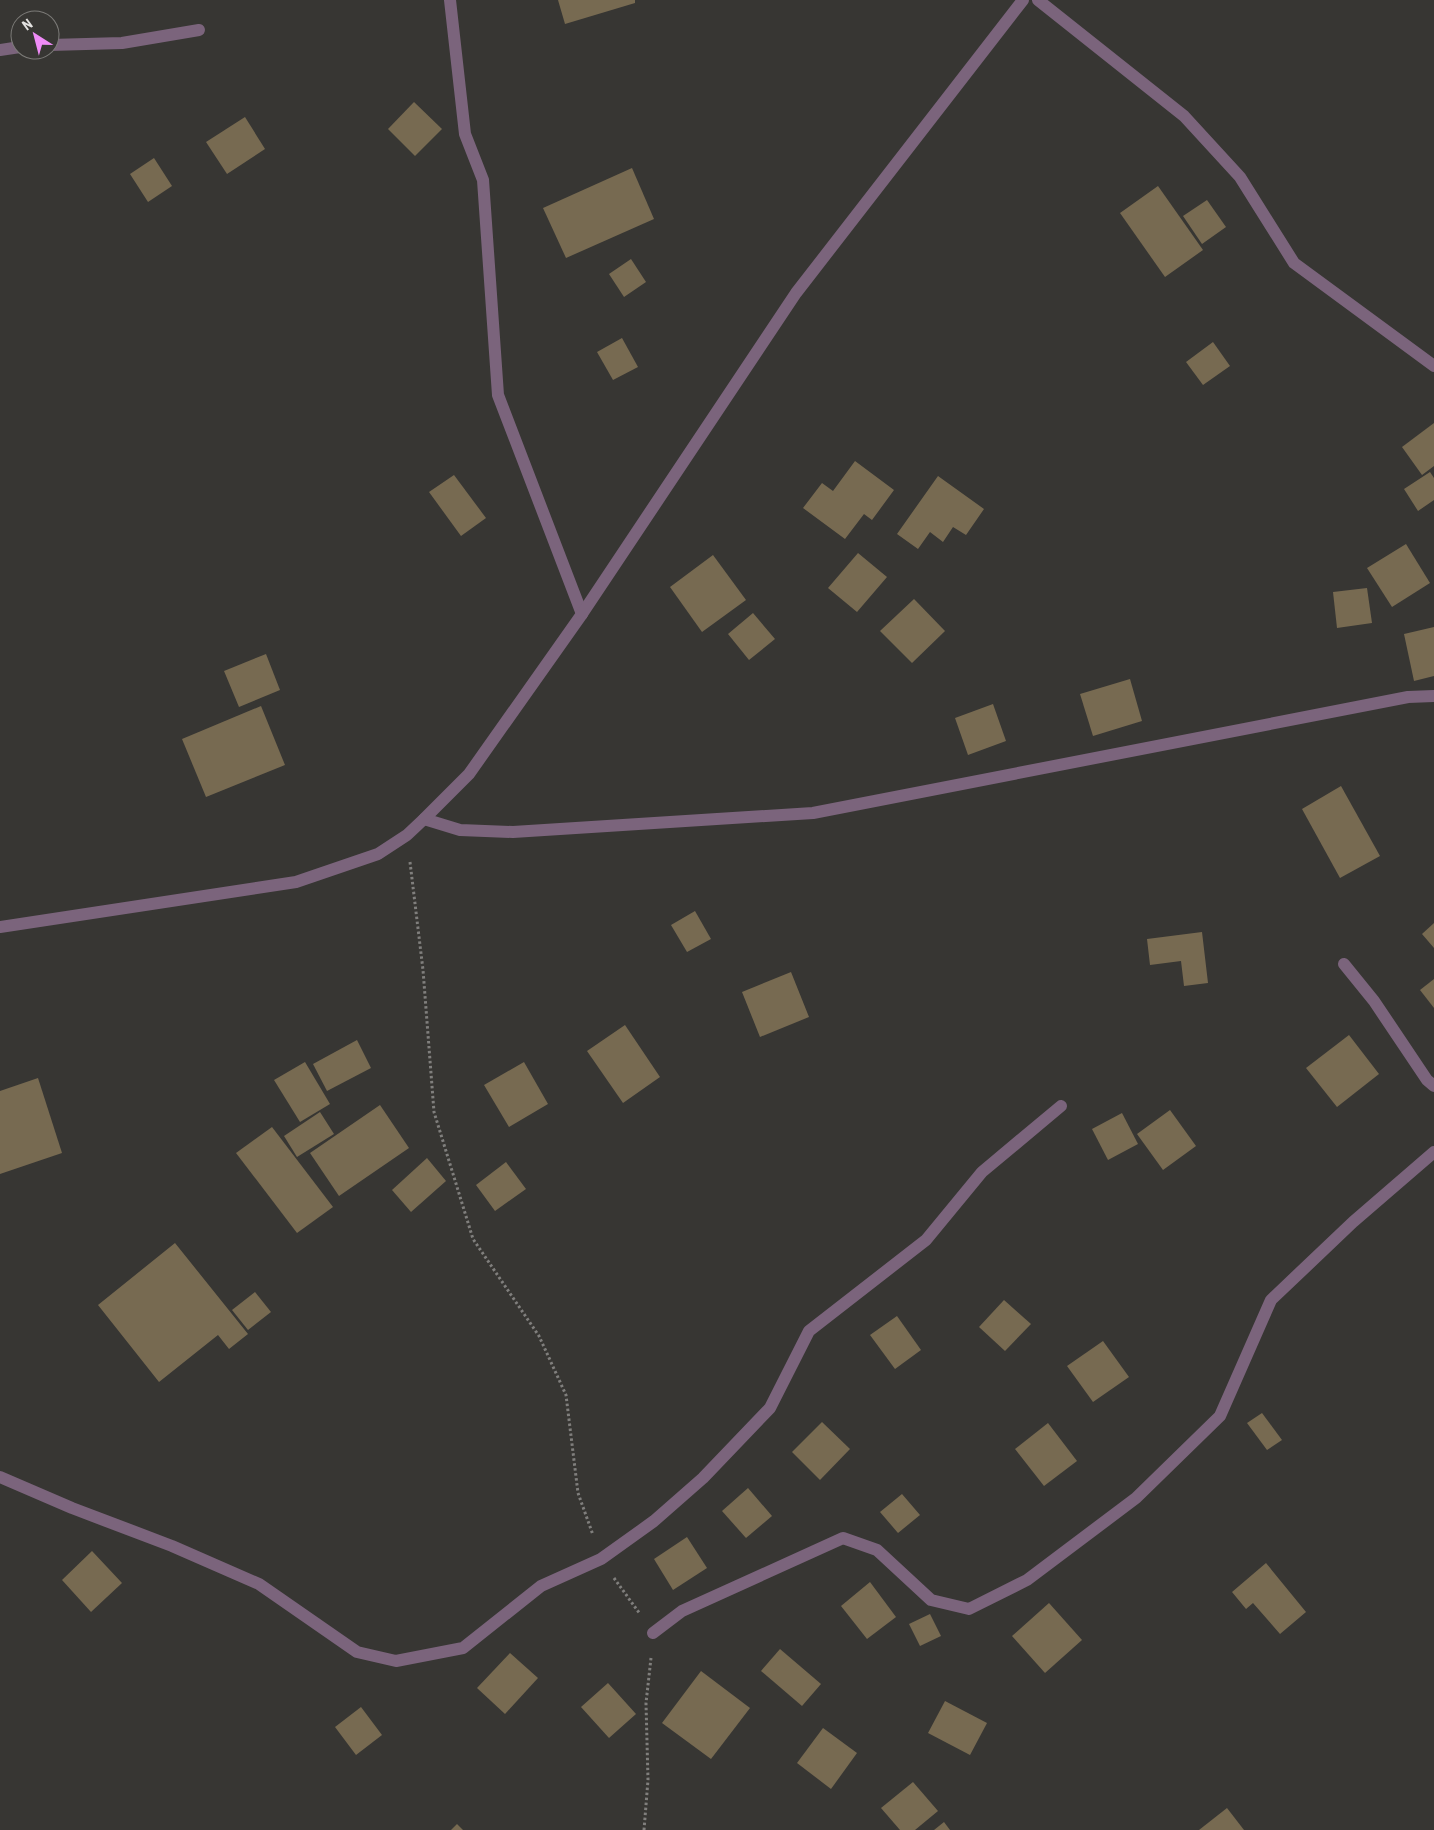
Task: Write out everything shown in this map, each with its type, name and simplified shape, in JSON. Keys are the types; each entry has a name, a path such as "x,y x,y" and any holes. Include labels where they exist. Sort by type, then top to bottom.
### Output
{"street":[{"path":"450,0 465,134 483,180 498,396 582,614"},
{"path":"0,927 296,882 378,854 407,835 469,774 582,614 796,293 1023,0"},
{"path":"1038,0 1184,116 1240,177 1294,264 1387,329 1434,366"},
{"path":"60,45 122,43 199,30"},
{"path":"424,819 460,830 513,832 812,813 1408,697 1434,696"},
{"path":"1344,964 1374,1001 1427,1080 1434,1086"},
{"path":"0,1477 172,1546 259,1584 357,1652 396,1661 464,1648 541,1586 601,1559 654,1521 703,1478 770,1408 809,1331 926,1240 982,1172 1061,1106"},
{"path":"653,1633 682,1611 843,1538 878,1550 931,1600 969,1608 1027,1580 1136,1498 1220,1416 1271,1300 1353,1222 1434,1152"}],"path":[{"path":"407,835 423,970 434,1112 473,1239 539,1336 566,1395 578,1493 601,1559 653,1633 646,1703 648,1780 644,1830"}],"building":[{"path":"558,0 635,0 635,3 565,24"},
{"path":"414,102 442,129 415,156 388,129"},
{"path":"245,117 265,149 227,174 206,142"},
{"path":"154,158 172,186 148,202 130,174"},
{"path":"632,168 654,219 566,258 543,208"},
{"path":"1158,186 1203,250 1165,277 1120,213"},
{"path":"1207,200 1226,227 1202,244 1183,216"},
{"path":"631,259 646,282 624,297 609,274"},
{"path":"622,338 638,367 613,380 597,352"},
{"path":"1213,342 1230,366 1203,385 1186,362"},
{"path":"1434,423 1434,466 1422,475 1402,447"},
{"path":"855,461 894,490 872,520 864,514 845,539 803,508 822,483 833,491"},
{"path":"1430,472 1434,478 1434,500 1418,511 1404,489"},
{"path":"454,475 486,518 461,536 429,492"},
{"path":"938,476 984,509 966,535 953,527 943,542 930,532 918,549 897,534"},
{"path":"1406,544 1430,583 1392,607 1367,568"},
{"path":"858,553 887,577 857,612 828,588"},
{"path":"713,555 746,600 702,632 670,587"},
{"path":"1367,588 1372,623 1337,628 1333,592"},
{"path":"914,599 945,631 912,663 880,631"},
{"path":"753,613 775,639 749,660 728,634"},
{"path":"1434,627 1434,676 1414,681 1404,634"},
{"path":"266,654 280,690 239,707 224,671"},
{"path":"1130,679 1142,721 1093,736 1080,694"},
{"path":"993,704 1006,741 968,755 955,718"},
{"path":"261,706 285,765 206,797 182,739"},
{"path":"1341,786 1380,856 1340,878 1302,809"},
{"path":"695,911 711,939 687,952 671,925"},
{"path":"1434,923 1434,948 1422,934"},
{"path":"1202,932 1208,983 1184,986 1181,961 1150,965 1147,939"},
{"path":"791,972 809,1017 760,1037 742,992"},
{"path":"1434,979 1434,1008 1420,990"},
{"path":"625,1025 660,1077 623,1103 587,1051"},
{"path":"1349,1035 1379,1074 1337,1107 1306,1068"},
{"path":"357,1040 371,1068 327,1091 313,1064"},
{"path":"305,1062 330,1104 300,1122 274,1080"},
{"path":"524,1062 548,1104 509,1127 484,1085"},
{"path":"38,1078 62,1153 0,1174 0,1091"},
{"path":"380,1105 409,1148 339,1196 310,1153"},
{"path":"1170,1110 1196,1146 1163,1170 1137,1134"},
{"path":"320,1112 334,1134 297,1157 284,1136"},
{"path":"1122,1113 1138,1144 1108,1160 1092,1129"},
{"path":"272,1127 333,1207 297,1233 236,1153"},
{"path":"427,1158 446,1181 411,1212 392,1190"},
{"path":"506,1162 526,1189 495,1211 476,1185"},
{"path":"175,1243 248,1334 229,1349 218,1335 159,1382 98,1305"},
{"path":"255,1292 271,1312 248,1330 232,1310"},
{"path":"1004,1300 1031,1324 1005,1351 979,1327"},
{"path":"897,1316 921,1350 895,1369 870,1335"},
{"path":"1103,1341 1129,1377 1093,1402 1067,1366"},
{"path":"1262,1413 1282,1440 1267,1450 1247,1423"},
{"path":"822,1422 850,1449 820,1480 792,1452"},
{"path":"1048,1423 1077,1461 1044,1486 1015,1449"},
{"path":"748,1488 772,1516 746,1538 722,1511"},
{"path":"902,1494 920,1515 898,1533 880,1512"},
{"path":"687,1537 707,1568 673,1590 654,1559"},
{"path":"92,1551 122,1583 91,1612 62,1580"},
{"path":"1266,1563 1306,1612 1280,1634 1253,1603 1246,1609 1232,1592"},
{"path":"870,1582 896,1617 867,1639 841,1606"},
{"path":"1049,1603 1082,1640 1045,1673 1012,1636"},
{"path":"930,1614 941,1636 920,1646 909,1624"},
{"path":"780,1649 821,1684 802,1706 761,1671"},
{"path":"510,1653 538,1678 505,1714 477,1688"},
{"path":"701,1671 750,1708 711,1759 662,1723"},
{"path":"608,1683 636,1714 609,1738 581,1707"},
{"path":"945,1701 987,1723 970,1755 928,1733"},
{"path":"361,1707 382,1735 356,1755 335,1727"},
{"path":"823,1728 857,1753 831,1789 797,1763"},
{"path":"913,1782 938,1811 915,1830 900,1830 881,1808"},
{"path":"1227,1808 1244,1830 1199,1830"},
{"path":"944,1822 950,1830 934,1830"},
{"path":"457,1824 463,1830 451,1830"}]}
